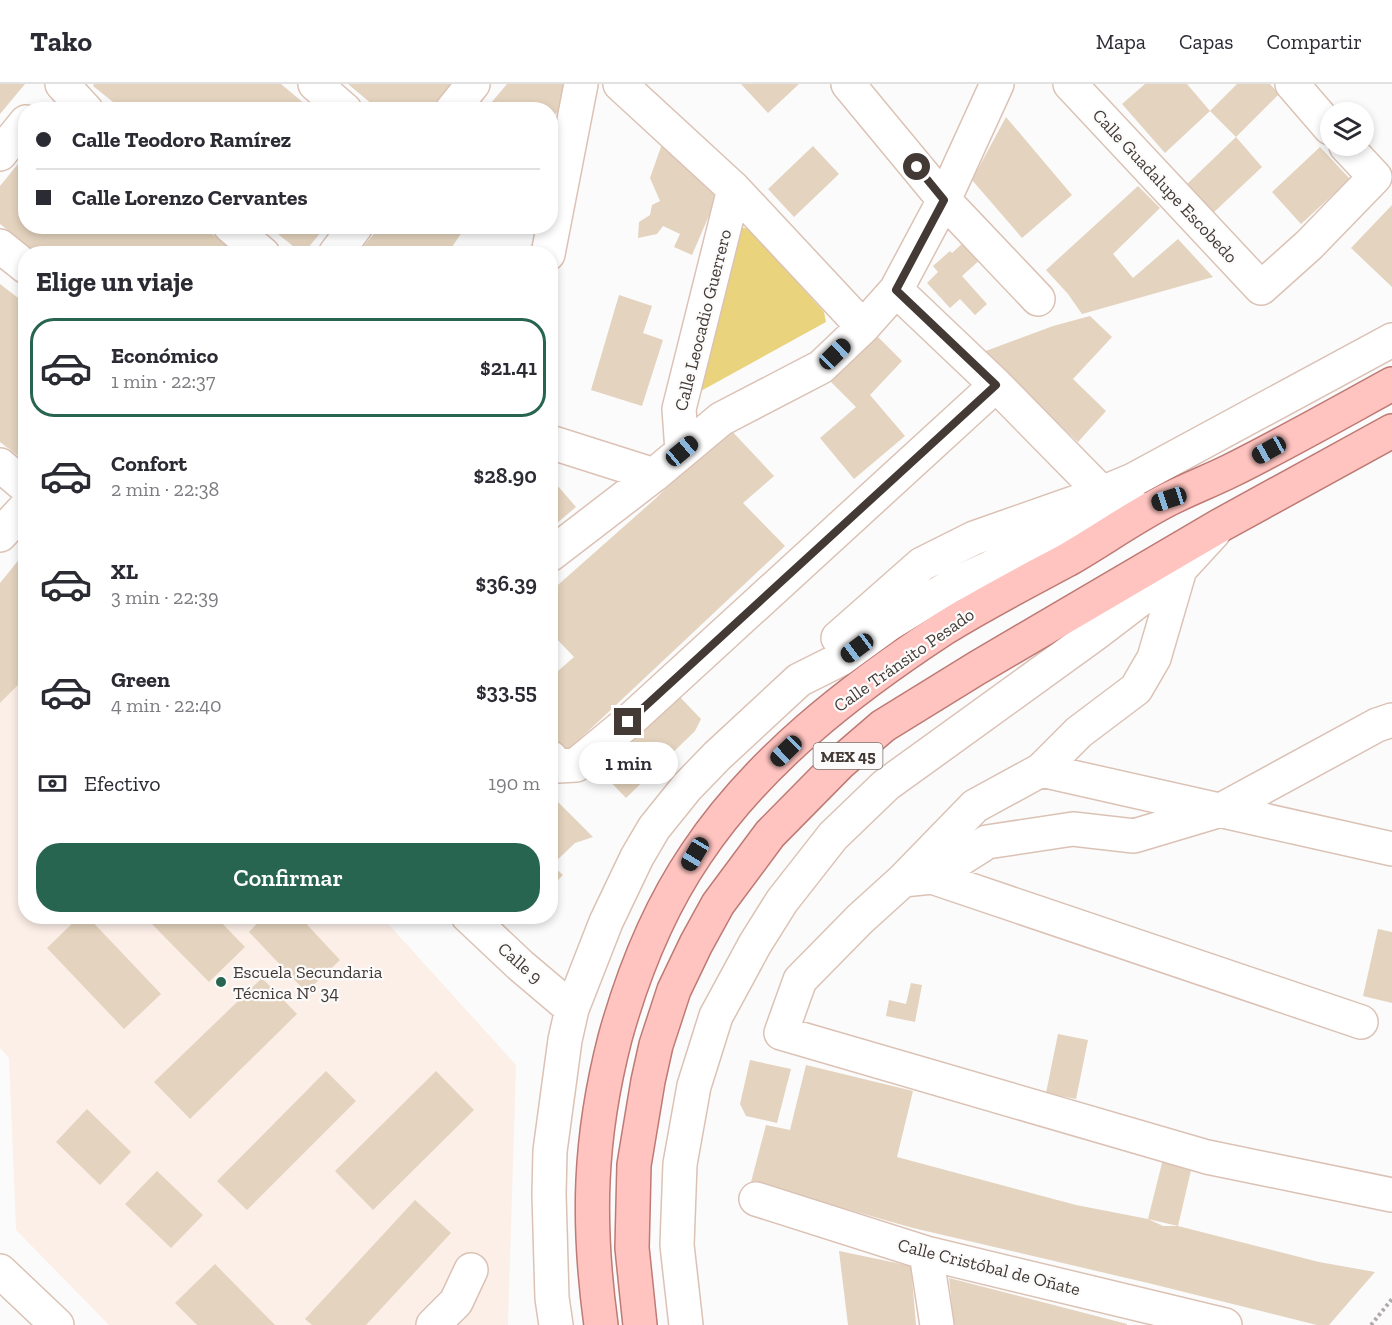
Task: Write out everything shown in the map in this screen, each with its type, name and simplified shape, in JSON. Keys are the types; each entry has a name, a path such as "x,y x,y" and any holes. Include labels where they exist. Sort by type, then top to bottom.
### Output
{"main road":[{"name":"Calle Tránsito Pesado","path":"601,1325 596,1290 591,1214 594,1145 606,1074 633,978 666,904 695,854 725,814 762,774 826,714 882,671 946,627 1081,552 1169,499 1230,471 1392,384"},
{"name":"MEX 45","path":"640,1325 633,1248 634,1164 656,1046 674,990 696,944 723,896 770,834 840,763 883,726 1219,526 1392,431"}],"street":[{"path":"42,102 56,84"},
{"path":"62,84 79,102"},
{"path":"315,84 336,102"},
{"path":"458,102 473,84"},
{"path":"558,202 581,84"},
{"path":"620,84 734,189 863,327"},
{"path":"848,84 944,200 1038,299"},
{"path":"558,549 721,418 821,368 863,327 896,290 944,200 997,84"},
{"name":"Calle Guadalupe Escobedo","path":"1070,84 1261,288 1309,244 1374,177 1355,156"},
{"path":"1292,84 1320,116"},
{"path":"0,154 18,132"},
{"name":"Calle Leocadio Guerrero","path":"682,451 679,409 734,189"},
{"path":"239,234 254,246"},
{"path":"0,246 18,261"},
{"path":"896,290 996,385 1102,493"},
{"path":"550,1316 550,1151 560,1071 572,1009 606,922 637,857 654,828 687,787 799,680 845,631 922,564 974,538 1133,480 1392,340"},
{"path":"558,763 576,765 628,722 996,385"},
{"path":"558,444 654,474"},
{"path":"0,465 18,480"},
{"path":"799,680 841,660 889,624 951,586 1058,536 1169,499"},
{"path":"0,535 18,516"},
{"path":"686,1325 677,1245 680,1164 694,1086 716,1016 755,944 782,901 833,836 886,785 1095,634 1180,569 1219,526"},
{"path":"917,879 975,806 1041,770 1078,732 1136,689 1154,658 1180,569"},
{"path":"1392,720 1377,725 1221,810 1134,836 1073,829 987,842 917,879 860,919 800,980 781,1033 1207,1157 1392,1195"},
{"path":"1041,770 1392,849"},
{"path":"917,879 1361,1022"},
{"name":"Calle 9","path":"476,924 572,1009"},
{"name":"Calle Cristóbal de Oñate","path":"756,1199 926,1253 1225,1325"},
{"path":"926,1253 937,1325"},
{"path":"433,1325 456,1302 471,1270"},
{"path":"0,1271 57,1325"}],"path":[{"path":"1371,1325 1392,1299"}],"shaded area":[{"path":"741,227 749,229 824,312 826,322 699,392"},
{"name":"Escuela Secundaria Técnica Nº 34","path":"18,684 18,924 388,924 516,1065 508,1325 109,1325 16,1230 9,1058 0,1048 0,703"}],"building":[{"path":"0,84 25,84 0,114"},
{"path":"94,84 281,84 302,102 113,102 93,86"},
{"path":"348,84 451,84 436,102 369,102"},
{"path":"507,84 565,84 562,106 558,111 558,102 492,102"},
{"path":"741,84 799,84 768,113"},
{"path":"1145,84 1187,84 1210,111 1165,153 1122,104"},
{"path":"1237,84 1270,84 1279,94 1236,137 1210,111"},
{"path":"1006,117 1072,195 1022,238 972,180"},
{"path":"1236,137 1262,167 1212,214 1185,186"},
{"path":"663,141 717,197 692,255 674,247 680,234 663,226 657,234 638,238 639,222 650,215 652,205 660,201 650,178"},
{"path":"813,146 839,174 794,217 768,189"},
{"path":"1320,147 1320,156 1328,156 1350,179 1301,224 1272,192"},
{"path":"18,164 18,234 212,234 227,246 28,246 0,224 0,186"},
{"path":"1138,186 1160,208 1113,254 1133,278 1178,239 1213,277 1082,314 1068,294 1046,270"},
{"path":"1392,205 1392,287 1351,248"},
{"path":"278,234 319,234 310,246 293,246"},
{"path":"374,234 461,234 453,246 363,246"},
{"path":"966,240 982,258 962,276 987,304 975,315 960,299 950,308 927,283 938,272 933,266"},
{"path":"0,284 18,298 18,456 0,442"},
{"path":"619,295 652,306 643,333 663,340 642,406 591,390"},
{"path":"1090,316 1112,337 1073,379 1106,411 1078,442 983,352 1053,326"},
{"path":"873,332 902,361 870,395 905,436 854,479 820,438 856,407 827,378"},
{"path":"728,427 774,476 743,503 785,546 566,752 558,744 558,671 574,657 558,640 558,585 655,499"},
{"path":"558,486 576,507 558,522"},
{"path":"18,561 18,685 0,703 0,583"},
{"path":"678,695 701,719 695,731 626,798 600,771"},
{"path":"558,802 593,837 575,843 558,859"},
{"path":"558,870 563,875 558,880"},
{"path":"72,924 95,924 161,994 124,1029 47,948"},
{"path":"152,924 223,924 245,947 209,982"},
{"path":"256,924 306,924 340,960 306,992 249,932"},
{"path":"1378,929 1392,932 1392,1003 1363,996"},
{"path":"262,978 297,1014 190,1119 154,1082"},
{"path":"911,983 922,985 915,1022 886,1016 889,1000 906,1004"},
{"path":"1058,1034 1088,1040 1076,1099 1046,1093"},
{"path":"750,1060 791,1069 777,1123 746,1116 740,1104"},
{"path":"806,1065 913,1091 897,1157 1076,1205 1148,1219 1163,1226 1178,1226 1319,1262 1375,1272 1329,1325 1317,1325 913,1228 751,1182 766,1125 790,1130"},
{"path":"326,1071 356,1101 247,1210 217,1181"},
{"path":"436,1071 474,1110 373,1210 335,1171"},
{"path":"87,1109 131,1152 100,1185 56,1142"},
{"path":"1163,1159 1192,1166 1178,1226 1148,1219"},
{"path":"157,1171 203,1215 171,1248 125,1204"},
{"path":"415,1200 451,1233 366,1325 312,1325 305,1319"},
{"path":"839,1251 911,1266 916,1325 848,1325"},
{"path":"215,1264 275,1325 197,1325 175,1303"},
{"path":"949,1278 1127,1324 1127,1325 954,1325"}],"place":[{"name":"Escuela Secundaria Técnica Nº 34","path":"221,982"}],"route":[{"path":"628,722 996,385 896,290 944,200 917,167"}]}
